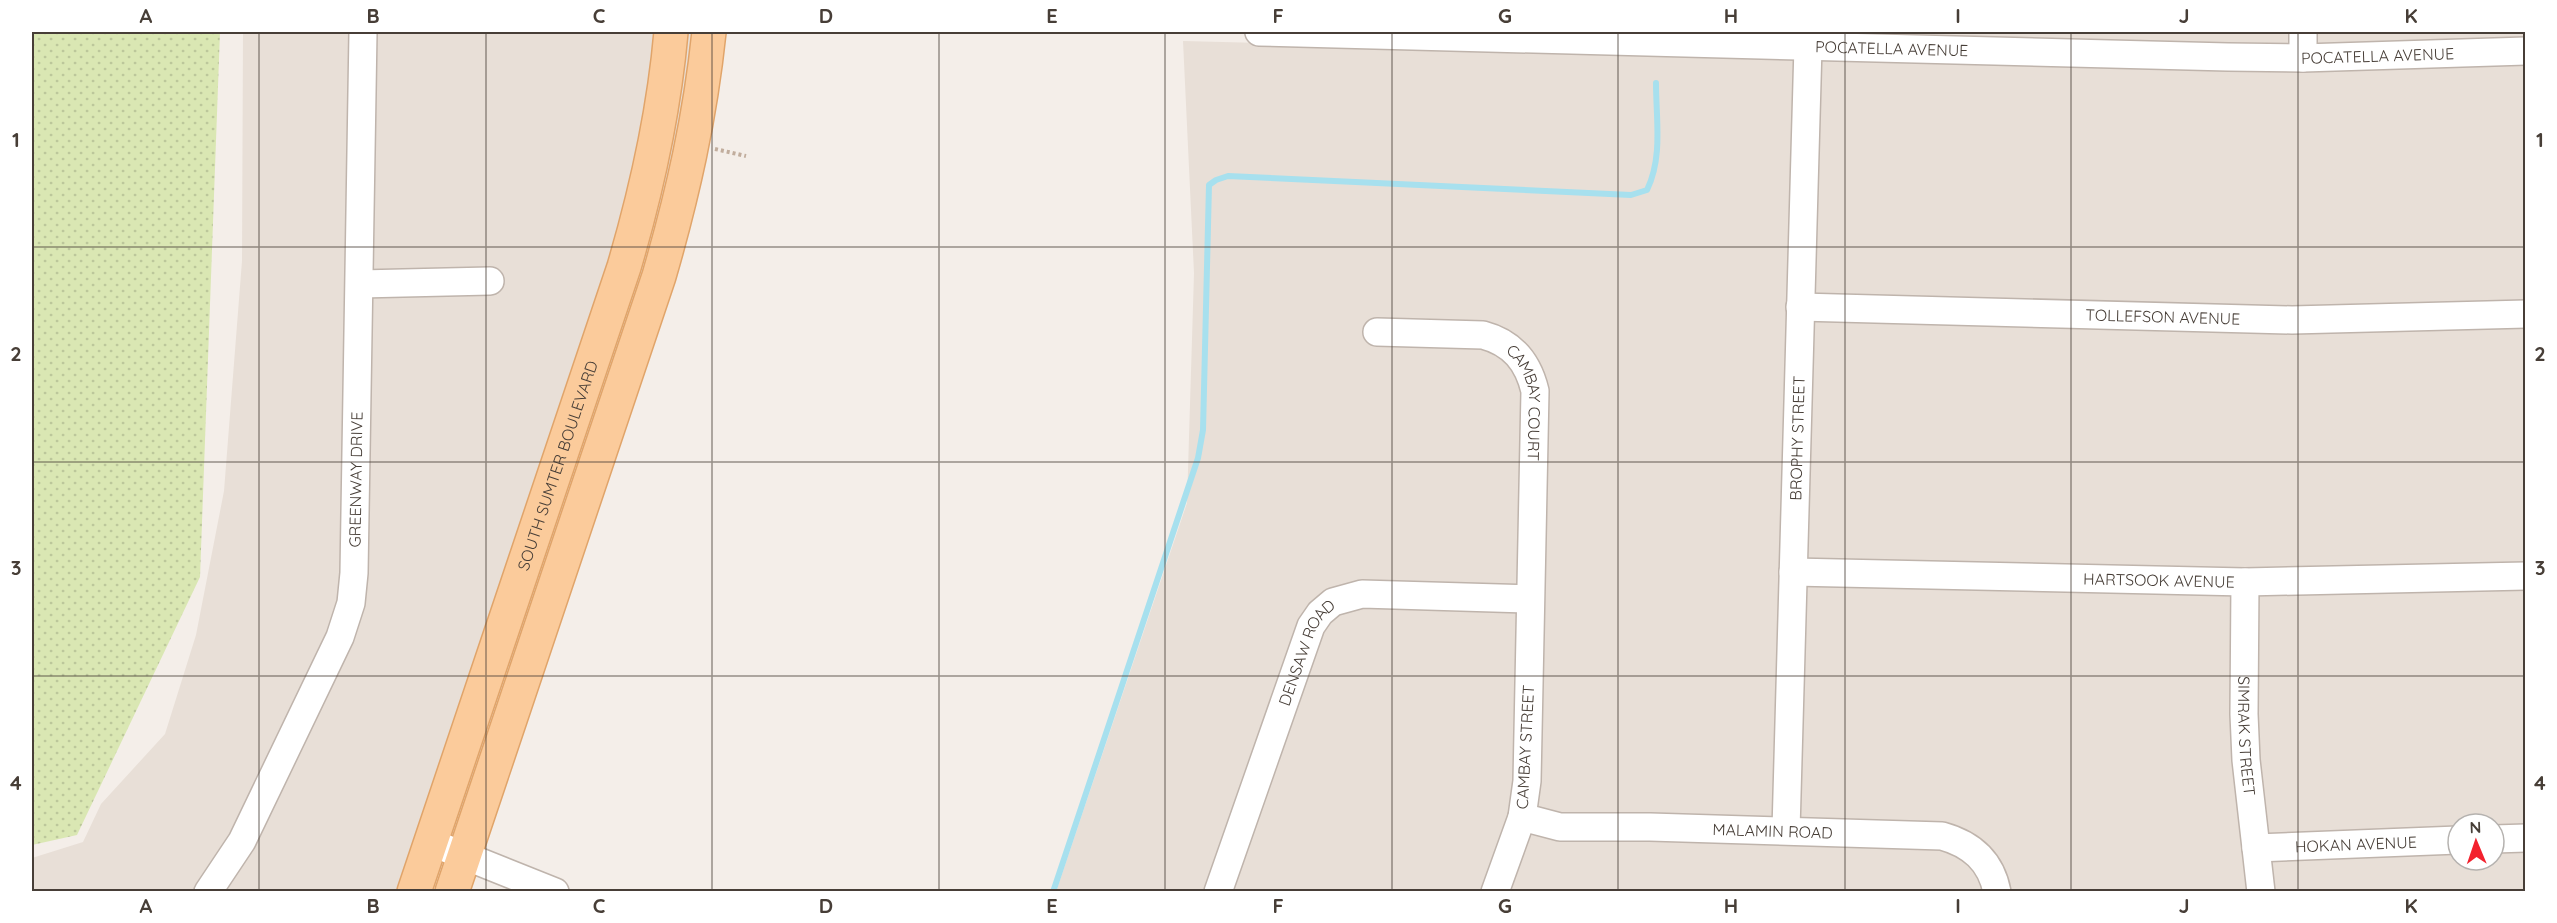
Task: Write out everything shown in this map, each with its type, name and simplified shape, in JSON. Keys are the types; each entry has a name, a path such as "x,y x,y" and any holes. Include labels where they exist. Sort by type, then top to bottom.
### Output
{"main road":[{"name":"SOUTH SUMTER BOULEVARD","path":"421,889 430,842 643,205 657,140 671,32"},
{"path":"452,891 659,276 694,145 703,92 709,32"}],"street":[{"name":"GREENWAY DRIVE","path":"208,891 242,841 340,637 351,603 354,573 363,32"},
{"name":"POCATELLA AVENUE","path":"1259,32 1648,37 1808,46 2303,45 2526,51"},
{"name":"BROPHY STREET","path":"1786,830 1808,46"},
{"path":"360,284 490,281"},
{"name":"TOLLEFSON AVENUE","path":"1800,307 2292,320 2526,314"},
{"name":"CAMBAY COURT","path":"1377,332 1483,335 1506,343 1521,356 1535,391 1530,598"},
{"name":"HARTSOOK AVENUE","path":"1794,572 2246,582 2526,576"},
{"name":"SIMRAK STREET","path":"2246,582 2244,714 2246,760 2261,891"},
{"name":"DENSAW ROAD","path":"1218,891 1311,626 1320,613 1333,602 1362,594 1530,598"},
{"name":"CAMBAY STREET","path":"1495,891 1522,817 1527,781 1530,598"},
{"name":"MALAMIN ROAD","path":"1522,817 1560,826 1786,830 1942,836 1958,841 1982,858 1991,872 1997,891"},
{"path":"2506,839 2526,838"},
{"name":"HOKAN AVENUE","path":"2256,848 2446,840"},
{"path":"430,842 555,891"}],"path":[{"path":"694,145 746,156"}],"shaded area":[{"path":"243,32 354,32 344,573 336,618 233,835 194,891 32,891 32,858 83,842 101,804 165,734 196,635 224,491 242,261"},
{"path":"373,32 661,32 633,201 403,891 224,892 349,642 369,295 500,292 499,270 370,273"},
{"path":"681,32 699,32 680,160 458,841 444,836"},
{"path":"1669,32 2293,32 2293,47"},
{"path":"2313,32 2525,32 2525,40 2313,46"},
{"path":"1183,41 1797,57 1776,819 1561,815 1533,808 1545,392 1483,324 1368,321 1367,343 1482,346 1501,353 1523,383 1520,587 1329,592 1207,891 1056,892 1187,503 1194,273"},
{"path":"1817,57 2525,62 2525,303 2292,309 1810,297"},
{"path":"1810,319 2525,325 2525,565 2332,571 1804,561"},
{"path":"1803,583 2236,593 2250,891 2006,891 1990,851 1796,820"},
{"path":"2525,587 2525,827 2506,828 2506,812 2446,812 2446,829 2265,836 2256,759 2256,593"},
{"path":"1362,605 1520,609 1517,780 1512,814 1484,891 1229,892 1320,632 1338,612"},
{"path":"1528,830 1940,848 1967,858 1987,892 1506,892"},
{"path":"2525,849 2525,891 2271,891 2267,858 2446,852 2446,872 2506,872 2506,850"}],"green space":[{"path":"32,32 220,32 200,577 77,835 32,845"}],"waterway":[{"path":"1053,892 1198,458 1203,430 1209,185 1228,176 1631,195 1647,190 1655,164 1658,138 1656,83"}]}
